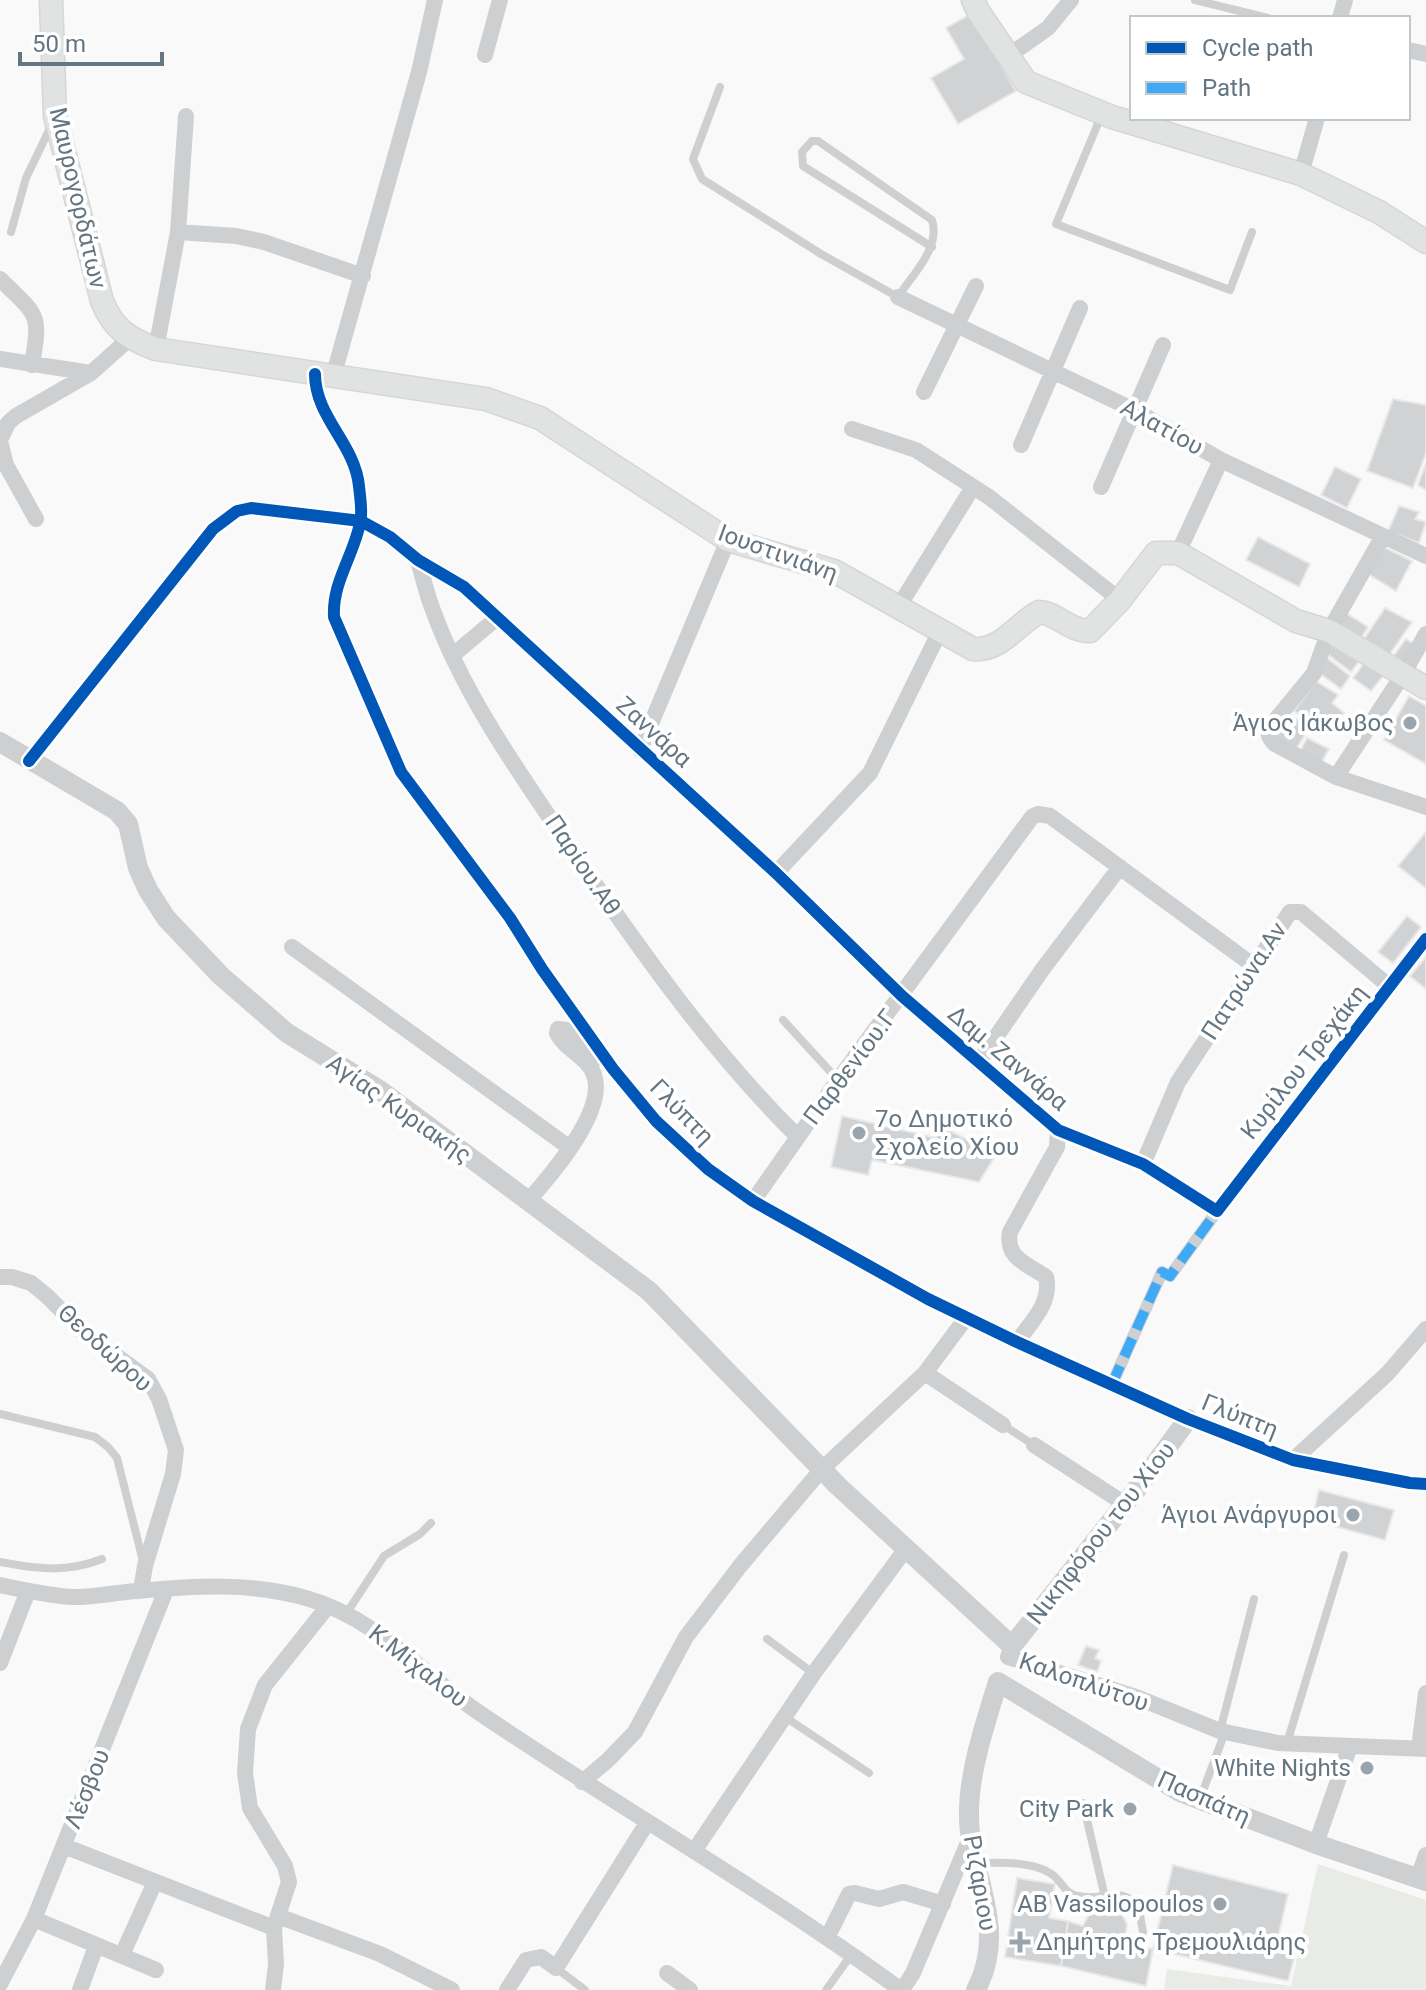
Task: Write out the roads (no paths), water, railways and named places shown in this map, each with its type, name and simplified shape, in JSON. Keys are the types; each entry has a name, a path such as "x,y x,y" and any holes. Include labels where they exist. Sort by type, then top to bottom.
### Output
{"main road":[{"name":"Μαυρογορδάτων","path":"51,0 55,116 102,301 108,316 129,339"},
{"path":"973,0 1026,82 1103,113 1301,174 1379,212 1426,242"},
{"name":"Ιουστινιάνη","path":"129,339 156,349 486,399 540,418 728,540 834,571 973,649 992,647 1039,612 1068,627 1090,631 1120,600 1156,553 1178,553"},
{"path":"1178,553 1296,621 1329,631 1426,688"}],"street":[{"path":"29,761 213,529 237,511 251,508 361,521 359,482 354,461 320,405 315,387 324,375 363,276 419,72 435,0"},
{"path":"485,55 500,0"},
{"path":"1008,56 1048,28 1071,0"},
{"path":"156,349 178,232 186,116"},
{"path":"1301,174 1316,120"},
{"path":"178,232 236,236 264,242 363,276"},
{"path":"0,279 37,320 32,365"},
{"path":"924,392 976,286"},
{"name":"Αλατίου","path":"898,297 1136,411 1221,460 1426,556"},
{"path":"1021,445 1080,308"},
{"path":"36,519 6,465 0,440 8,423 91,373 129,339"},
{"path":"1101,487 1163,345"},
{"path":"0,359 91,373"},
{"path":"852,429 916,450 973,487 1120,600"},
{"path":"1178,553 1221,460"},
{"path":"899,606 973,487"},
{"name":"Ζαννάρα","path":"361,521 464,587 776,873 902,996"},
{"name":"Γλύπτη","path":"361,521 335,594 334,617 401,772 510,918 613,1069 664,1129 708,1169 753,1201 966,1318 1188,1419 1293,1460 1426,1484"},
{"path":"1383,536 1329,631 1314,673 1268,732 1268,737 1275,744 1336,777 1426,807"},
{"path":"640,750 728,540"},
{"name":"Παρίου.Αθ","path":"418,560 433,613 481,711 557,828 673,996 798,1137"},
{"path":"453,655 497,618"},
{"path":"776,873 870,773 940,631"},
{"path":"1336,777 1426,634"},
{"name":"Αγίας Κυριακής","path":"0,742 117,811 128,824 138,868 166,918 233,987 287,1033 381,1091 649,1291 822,1469"},
{"name":"Παρθενίου.Γ","path":"753,1201 1032,817 1038,814 1050,816 1120,867"},
{"path":"978,1063 1042,970 1120,867 1254,966"},
{"name":"Πατρώνα.Αν","path":"1143,1164 1178,1082 1286,916 1295,911 1301,912 1390,987"},
{"name":"Κυρίλου Τρεχάκη","path":"1112,1384 1162,1272 1170,1276 1426,939"},
{"path":"292,947 570,1148"},
{"name":"Δαμ. Ζαννάρα","path":"902,996 1058,1130 1143,1164 1217,1211"},
{"path":"529,1200 570,1148 590,1114 596,1086 593,1071 563,1043 558,1029 567,1030 613,1069"},
{"path":"1017,1342 1047,1300 1049,1289 1046,1277 1013,1255 1008,1244 1010,1232 1057,1147 1058,1130"},
{"name":"Θεοδώρου","path":"0,1277 31,1283 81,1330 148,1379 154,1388 176,1450 173,1474 145,1566 141,1590"},
{"path":"582,1782 635,1732 686,1637 740,1566 822,1469 925,1373 966,1318"},
{"path":"1293,1460 1387,1374 1426,1329"},
{"path":"925,1373 1003,1425"},
{"name":"Νικηφόρου του Χίου","path":"1010,1652 1188,1419"},
{"path":"1034,1445 1125,1504"},
{"name":"Καλοπλύτου","path":"822,1469 1010,1652 1223,1731 1287,1743 1422,1748"},
{"path":"694,1851 814,1673 905,1550"},
{"name":"Κ.Μίχαλου","path":"0,1585 74,1597 141,1590 241,1586 300,1597 328,1606 385,1636 476,1711 582,1782 828,1936 902,1990"},
{"name":"Λέσβου","path":"0,1984 34,1919 166,1590"},
{"path":"0,1663 28,1591"},
{"path":"273,1990 276,1922 289,1882 285,1866 250,1808 245,1773 248,1729 265,1685 328,1606"},
{"path":"998,1682 1010,1652"},
{"name":"Πασπάτη","path":"998,1682 1180,1792 1316,1844 1422,1879"},
{"name":"Ριζαριου","path":"976,1990 987,1960 991,1934 970,1838 969,1807 980,1743 998,1682"},
{"path":"1422,1748 1426,1693"},
{"path":"1316,1844 1350,1746"},
{"path":"507,1990 526,1960 541,1957 556,1968 647,1823"},
{"path":"902,1990 913,1973 970,1838"},
{"path":"64,1846 155,1882 380,1954 452,1990"},
{"path":"1422,1879 1426,1855"},
{"path":"122,1955 155,1882"},
{"path":"828,1936 849,1894 879,1899 903,1892 943,1904"},
{"path":"34,1919 156,1970"},
{"path":"80,1990 96,1946"},
{"path":"667,1973 690,1990"}],"lane":[{"path":"1195,0 1260,16"},
{"path":"720,87 693,159 702,179 821,254 898,297 932,247 935,237 932,220 823,143 812,141 806,145 801,159 803,166 932,247"},
{"path":"1103,113 1056,224 1230,290 1252,232"},
{"path":"11,232 26,178 55,116"},
{"path":"783,1020 838,1080"},
{"path":"0,1414 95,1437 108,1447 117,1458 145,1566"},
{"path":"1003,1425 1034,1445"},
{"path":"345,1614 384,1556 420,1534 431,1523"},
{"path":"1287,1743 1344,1555"},
{"path":"0,1562 60,1570 82,1567 102,1559"},
{"path":"1200,1800 1223,1731 1254,1599"},
{"path":"767,1639 814,1673"},
{"path":"785,1717 869,1773"},
{"path":"1083,1803 1104,1893"},
{"path":"975,1864 1001,1861 1048,1871 1066,1891 1082,1897 1119,1894 1138,1904 1143,1932"},
{"path":"826,1990 852,1954"},
{"path":"556,1968 585,1990"}],"place":[{"name":"Άγιος Ιάκωβος","path":"1410,723"},
{"name":"7ο Δημοτικό Σχολείο Χίου","path":"859,1133"},
{"name":"Άγιοι Ανάργυροι","path":"1353,1515"},
{"name":"White Nights","path":"1367,1768"},
{"name":"City Park","path":"1130,1809"},
{"name":"AB Vassilopoulos","path":"1220,1904"},
{"name":"Δημήτρης Τρεμουλιάρης","path":"1020,1942"}]}
